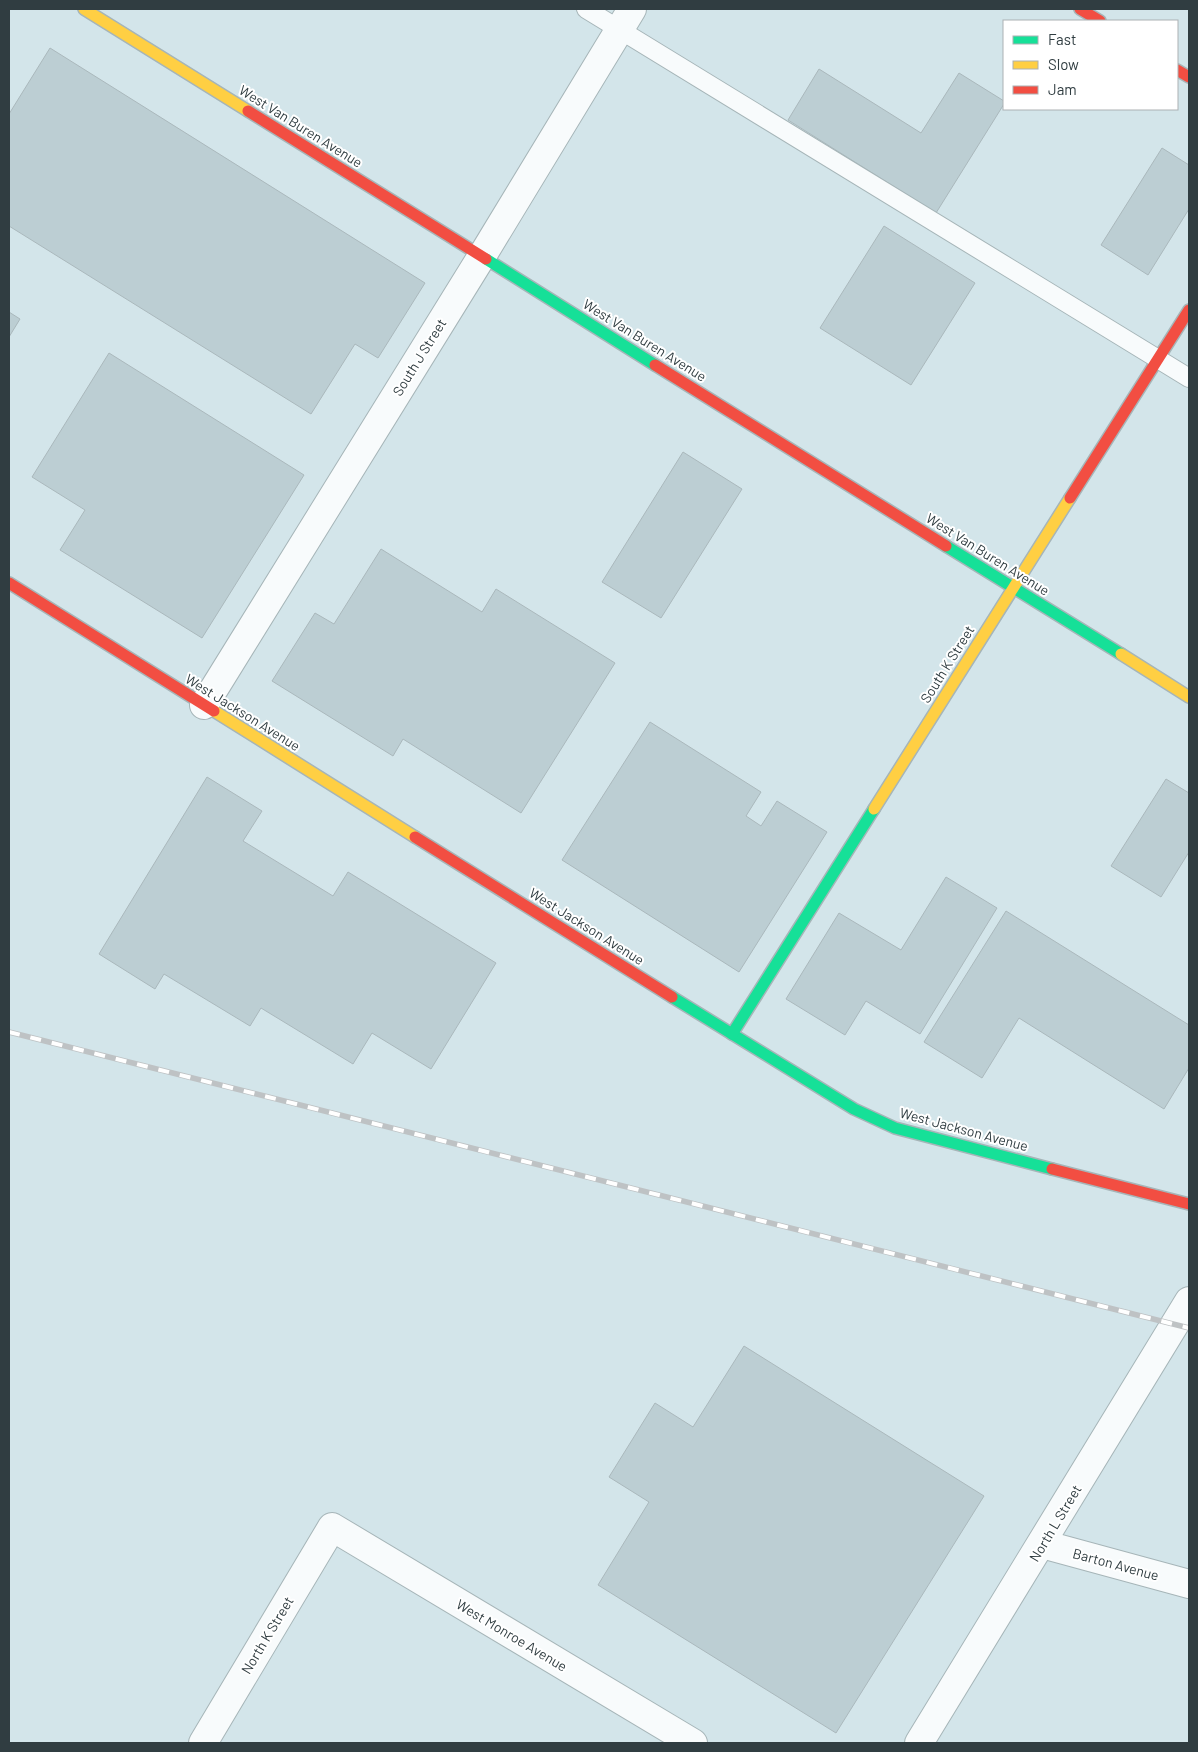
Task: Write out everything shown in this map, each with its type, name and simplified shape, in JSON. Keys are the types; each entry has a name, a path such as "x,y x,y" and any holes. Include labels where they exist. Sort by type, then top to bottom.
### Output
{"street":[{"name":"West Van Buren Avenue","path":"84,9 1189,696"},
{"path":"1080,9 1098,20"},
{"name":"South J Street","path":"204,705 482,256 626,19"},
{"path":"1178,71 1189,77"},
{"name":"South K Street","path":"732,1034 1189,310"},
{"name":"West Jackson Avenue","path":"9,583 854,1109 895,1128 1189,1204"},
{"name":"North L Street","path":"919,1743 1189,1301"},
{"name":"North K Street","path":"203,1743 332,1527"},
{"name":"West Monroe Avenue","path":"332,1527 693,1743"},
{"name":"Barton Avenue","path":"1042,1544 1189,1584"}],"lane":[{"path":"586,9 626,19 1189,378"}],"building":[{"path":"50,48 425,283 378,358 355,344 311,414 9,226 9,114"},
{"path":"819,69 921,133 959,73 1003,100 1003,106 936,213 788,120"},
{"path":"1162,148 1189,165 1189,209 1148,275 1101,245"},
{"path":"884,226 975,283 911,385 820,328"},
{"path":"9,312 20,319 9,337"},
{"path":"109,353 304,475 202,638 60,550 85,510 32,477"},
{"path":"683,452 742,489 661,618 602,582"},
{"path":"381,549 482,612 496,589 615,663 521,813 403,739 393,756 272,681 315,613 334,624"},
{"path":"650,722 761,792 746,816 761,826 777,801 827,832 739,972 562,860"},
{"path":"207,777 262,811 243,841 333,896 348,872 496,963 431,1069 372,1033 353,1064 261,1008 250,1026 164,974 155,989 99,954"},
{"path":"1166,779 1189,793 1189,852 1161,897 1111,866"},
{"path":"946,877 997,908 920,1034 866,1001 845,1035 786,999 839,913 901,950"},
{"path":"1006,911 1189,1025 1189,1068 1164,1109 1019,1018 982,1078 924,1042"},
{"path":"744,1346 984,1496 836,1733 598,1585 649,1502 609,1477 655,1403 693,1427"}],"railway":[{"path":"9,1032 1189,1328"}],"traffic: fast":[{"path":"486,259 655,365"},
{"path":"946,546 1121,654"},
{"path":"732,1034 874,809"},
{"path":"672,997 854,1109 895,1128 1052,1169"}],"traffic: slow":[{"path":"84,9 248,111"},
{"path":"874,809 1070,498"},
{"path":"1121,654 1189,697"},
{"path":"214,711 415,837"}],"traffic: jam":[{"path":"1080,9 1098,20"},
{"path":"1178,71 1189,77"},
{"path":"248,111 486,259"},
{"path":"1070,498 1189,310"},
{"path":"655,365 946,546"},
{"path":"9,583 214,711"},
{"path":"415,837 672,997"},
{"path":"1052,1169 1189,1204"}]}
